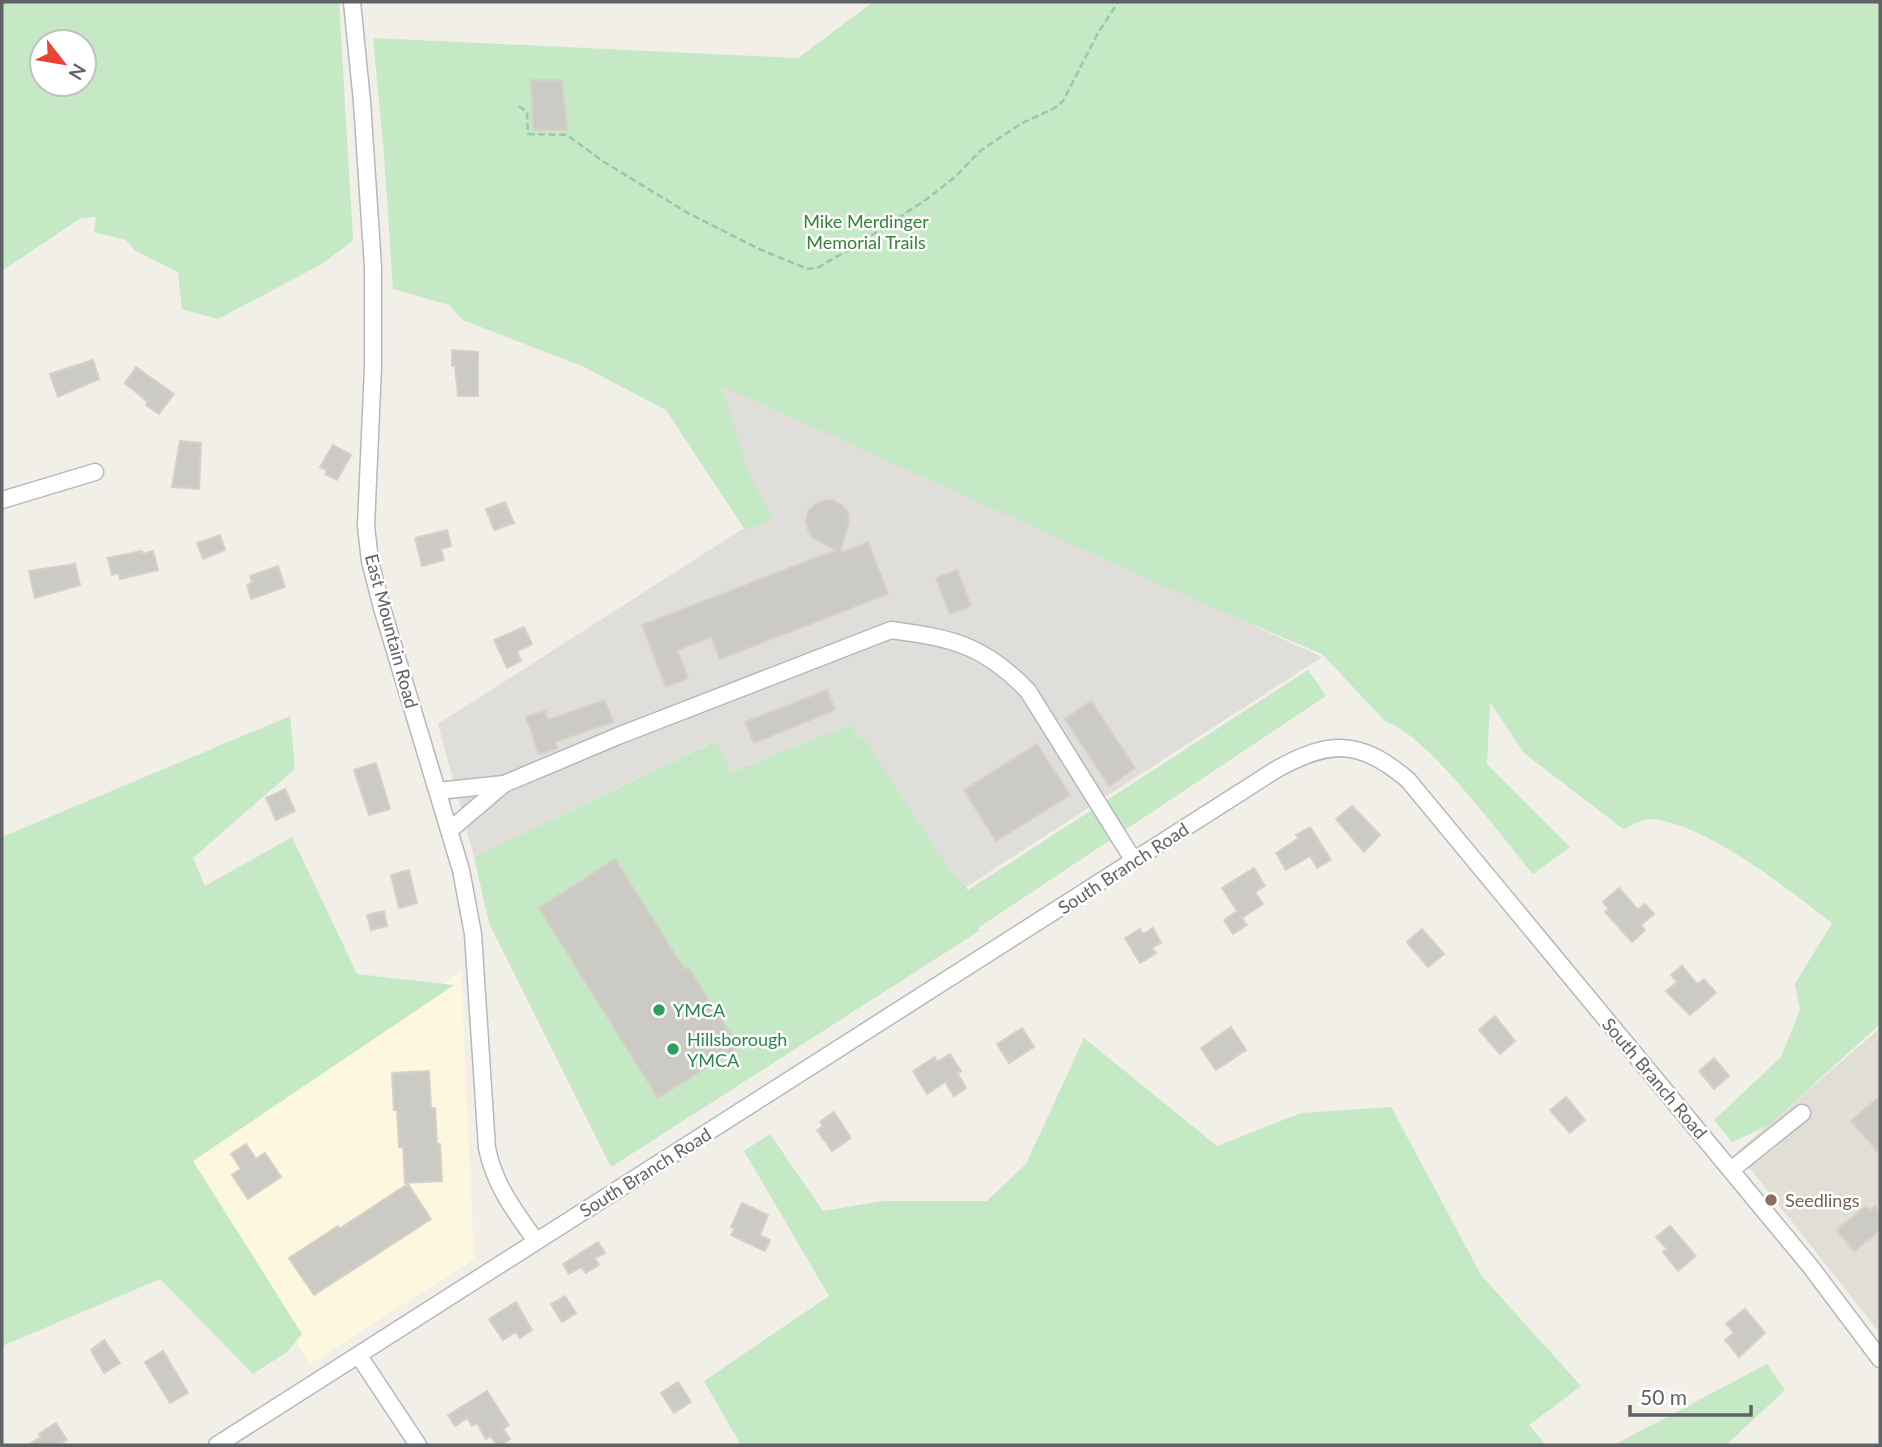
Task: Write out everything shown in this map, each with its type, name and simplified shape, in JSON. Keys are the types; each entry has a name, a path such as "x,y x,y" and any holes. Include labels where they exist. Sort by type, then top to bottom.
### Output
{"street":[{"name":"East Mountain Road","path":"352,2 373,267 373,367 366,526 370,561 450,830 474,934 490,1163 507,1199 536,1241"},
{"path":"2,500 95,472"},
{"path":"438,791 504,784 618,736 891,630 957,642 982,652 1007,669 1028,691 1134,861"},
{"name":"South Branch Road","path":"217,1445 1277,769 1321,749 1359,750 1380,758 1408,780 1810,1266 1880,1359"},
{"path":"450,830 504,784"},
{"path":"1731,1170 1802,1113"},
{"path":"359,1356 418,1445"}],"path":[{"path":"519,106 527,112 528,134 567,135 614,168 688,213 750,245 808,270 817,268 857,245 927,199 956,176 980,150 1063,101 1118,2"}],"shaded area":[{"path":"716,379 1322,657 957,893 851,724 730,772 715,741 474,857 438,724 761,517"},
{"path":"461,972 474,1259 310,1364 189,1161"},
{"path":"1880,1028 1880,1333 1737,1152"}],"green space":[{"path":"2,2 339,2 353,241 320,265 218,319 182,309 178,272 135,251 126,240 94,232 96,217 81,218 2,271"},
{"name":"Mike Merdinger Memorial Trails","path":"873,2 1880,2 1880,1024 1769,1125 1732,1142 1714,1120 1781,1057 1800,1010 1795,984 1832,923 1746,860 1697,833 1652,819 1623,829 1524,753 1490,702 1487,764 1570,847 1533,874 1484,813 1422,745 1403,730 1386,722 1322,654 1197,601 722,386 748,473 773,519 745,530 666,410 584,367 463,320 449,305 393,289 373,38 798,58"},
{"name":"Hillsborough YMCA","path":"1308,670 1326,696 978,928 979,931 611,1167 489,923 474,857 716,741 731,772 851,724 859,738 863,737 942,859 968,890"},
{"path":"290,716 295,769 193,858 205,886 292,837 357,974 454,985 193,1161 302,1334 287,1352 253,1374 160,1279 2,1346 2,837"},
{"path":"1084,1038 1217,1146 1301,1113 1391,1107 1481,1275 1581,1386 1529,1425 1546,1445 741,1445 704,1381 829,1296 744,1151 770,1134 823,1211 883,1201 987,1201 1026,1164"},
{"path":"1767,1364 1785,1390 1726,1445 1614,1445"}],"building":[{"path":"531,80 562,80 567,130 533,130"},
{"path":"452,350 478,352 478,396 458,396"},
{"path":"93,360 99,379 58,397 50,374"},
{"path":"136,367 174,394 159,414 146,405 148,402 125,383"},
{"path":"180,441 201,443 199,489 172,487"},
{"path":"333,445 351,455 337,480 325,474 327,470 320,467"},
{"path":"824,500 833,500 842,505 848,513 849,522 840,553 868,542 888,594 720,659 711,637 677,650 688,678 666,687 642,625 836,550 813,538 808,530 808,511"},
{"path":"505,502 514,523 494,530 486,509"},
{"path":"447,530 451,546 441,549 444,560 422,566 415,538"},
{"path":"220,535 225,550 203,559 197,543"},
{"path":"142,551 143,554 153,551 158,570 120,579 119,573 112,575 108,558"},
{"path":"75,564 80,585 35,598 29,571"},
{"path":"278,566 285,587 251,599 247,585 252,583 250,576"},
{"path":"957,570 971,606 950,614 936,578"},
{"path":"524,627 532,644 517,651 521,661 507,668 494,640"},
{"path":"827,690 835,710 754,743 745,722"},
{"path":"605,700 613,722 555,742 557,748 539,754 526,717 545,711 548,720"},
{"path":"1091,701 1135,768 1109,786 1065,719"},
{"path":"1037,744 1070,795 996,841 964,790"},
{"path":"376,763 390,809 369,815 354,770"},
{"path":"285,789 295,811 276,820 266,798"},
{"path":"1352,806 1380,835 1364,852 1336,819"},
{"path":"1310,827 1331,860 1317,868 1310,856 1286,870 1276,853 1299,838 1296,835"},
{"name":"YMCA","path":"615,859 685,970 688,967 739,1047 658,1098 539,908"},
{"path":"1254,868 1265,886 1255,892 1263,904 1242,918 1247,925 1233,934 1224,920 1237,911 1222,888"},
{"path":"409,870 417,903 399,908 391,875"},
{"path":"1619,888 1638,910 1645,904 1654,914 1641,925 1645,930 1632,942 1605,912 1609,909 1603,902"},
{"path":"384,911 387,926 371,930 367,915"},
{"path":"1153,928 1161,943 1152,948 1156,953 1140,963 1125,938 1140,929 1143,934"},
{"path":"1422,929 1444,954 1428,967 1407,942"},
{"path":"1682,966 1697,984 1704,979 1716,993 1690,1015 1666,991 1677,982 1671,975"},
{"path":"1495,1016 1515,1041 1500,1054 1479,1030"},
{"path":"1231,1027 1246,1050 1216,1070 1201,1048"},
{"path":"1022,1028 1034,1047 1009,1063 997,1044"},
{"path":"950,1054 961,1071 957,1073 966,1088 954,1096 945,1082 927,1094 913,1071 935,1057 937,1062"},
{"path":"1714,1058 1729,1076 1714,1089 1699,1071"},
{"path":"429,1071 431,1108 435,1108 437,1144 440,1144 442,1181 405,1183 403,1147 399,1147 397,1110 394,1110 392,1073"},
{"name":"Seedlings","path":"1880,1096 1880,1154 1851,1121"},
{"path":"1566,1097 1585,1120 1570,1133 1550,1110"},
{"path":"834,1112 851,1138 832,1151 817,1130 823,1126 820,1122"},
{"path":"246,1144 256,1159 265,1153 281,1177 248,1199 232,1175 241,1169 231,1154"},
{"path":"408,1184 431,1219 314,1295 289,1258"},
{"path":"742,1203 768,1215 760,1235 770,1240 765,1251 731,1235 735,1229 731,1227"},
{"path":"1866,1206 1870,1210 1875,1206 1880,1213 1880,1230 1854,1251 1837,1230"},
{"path":"1670,1226 1696,1256 1678,1271 1663,1252 1667,1249 1656,1237"},
{"path":"598,1242 605,1253 595,1258 599,1265 586,1273 581,1267 569,1274 563,1264"},
{"path":"565,1296 576,1313 562,1322 551,1304"},
{"path":"516,1302 532,1330 520,1338 516,1332 503,1340 489,1319"},
{"path":"1745,1309 1765,1333 1739,1357 1725,1340 1734,1333 1726,1324"},
{"path":"104,1340 120,1363 104,1373 91,1350"},
{"path":"163,1351 188,1393 170,1403 145,1362"},
{"path":"678,1382 691,1402 674,1413 661,1393"},
{"path":"487,1391 509,1425 503,1429 510,1439 501,1445 496,1445 491,1436 486,1439 477,1423 472,1426 467,1418 455,1426 448,1415"},
{"path":"56,1423 67,1440 57,1445 28,1445 41,1437 39,1434"}],"place":[{"name":"YMCA","path":"659,1010"},
{"name":"Hillsborough YMCA","path":"673,1049"},
{"name":"Seedlings","path":"1771,1200"}]}
